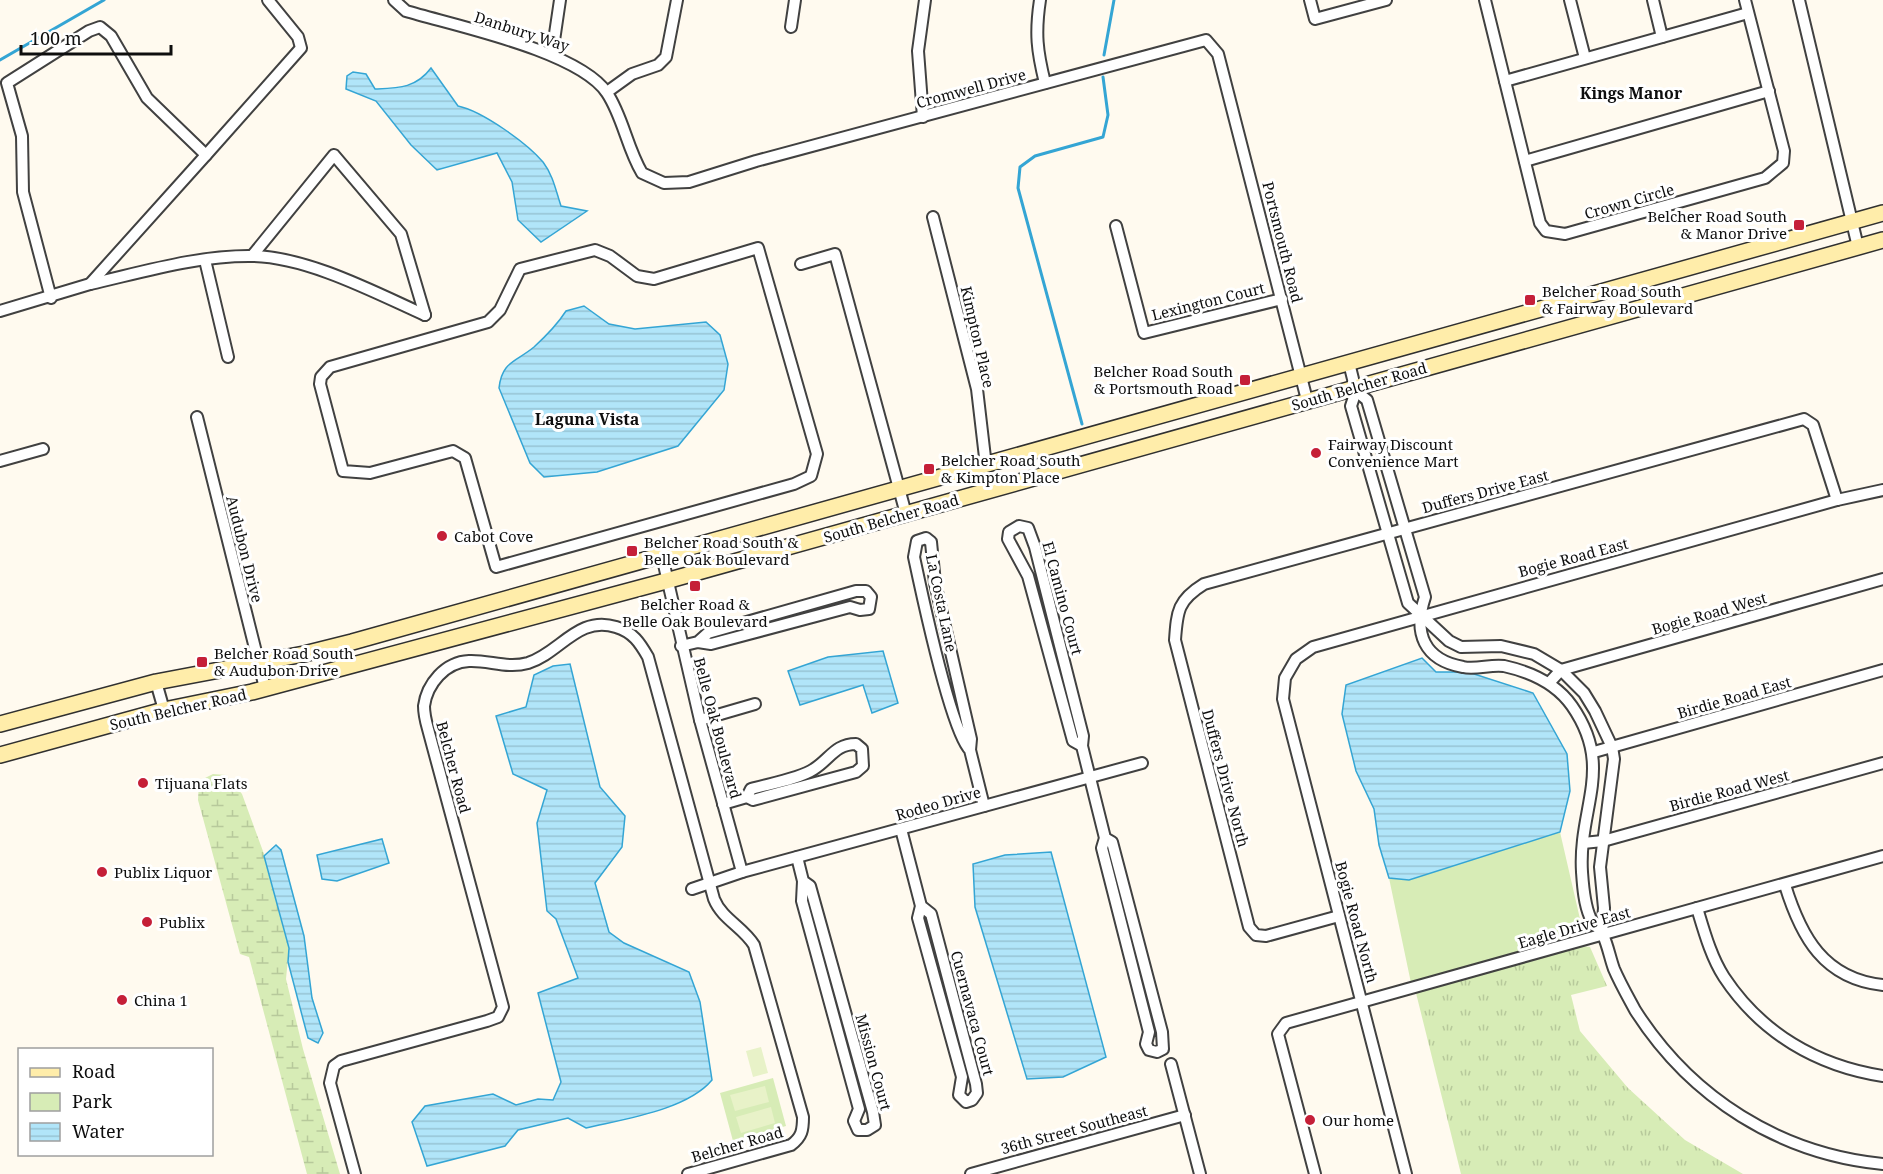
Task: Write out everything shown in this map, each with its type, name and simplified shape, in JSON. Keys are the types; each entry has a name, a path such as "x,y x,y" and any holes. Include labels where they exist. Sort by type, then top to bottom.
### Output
{"main road":[{"name":"South Belcher Road","path":"0,724 156,681 259,663 352,642 1883,213"},
{"name":"South Belcher Road","path":"0,756 164,710 265,688 666,582 1883,240"}],"street":[{"path":"90,284 301,48 298,37 268,0"},
{"name":"Danbury Way","path":"394,0 406,11 552,54 587,72 607,92 642,173 664,183 689,182"},
{"path":"552,54 560,0"},
{"path":"607,92 632,74 658,65 666,57 677,0"},
{"path":"791,27 795,0"},
{"path":"923,117 918,51 924,0"},
{"path":"1040,0 1036,50 1045,83"},
{"path":"1310,0 1315,19 1386,0"},
{"name":"Crown Circle","path":"1485,0 1540,223 1546,231 1555,234 1564,234 1765,178 1783,163 1784,151 1745,0"},
{"path":"1570,0 1585,58"},
{"path":"1653,0 1662,37"},
{"path":"1799,0 1858,247"},
{"path":"1505,81 1748,13"},
{"path":"51,298 23,192 22,136 7,82 89,31 100,27 111,36 147,98 206,155"},
{"name":"Cromwell Drive","path":"689,182 756,161 1206,40 1218,54 1229,91"},
{"name":"Portsmouth Road","path":"1229,91 1307,400"},
{"path":"1525,161 1768,91"},
{"path":"0,311 51,298 90,284 205,260 252,256 302,265 334,276 425,315 401,234 334,155 252,256"},
{"name":"Kimpton Place","path":"933,217 976,389 986,466"},
{"name":"Lexington Court","path":"1116,226 1144,333 1282,298"},
{"path":"758,248 817,454 811,476 794,484 654,524 496,567 465,458 453,451 370,473 343,471 320,384 321,377 330,367 488,322 500,310 520,269 595,250 610,256 637,276 654,279 758,248"},
{"path":"801,264 835,254 906,514"},
{"path":"205,260 228,357"},
{"path":"1349,363 1356,388 1368,400 1425,597 1419,615 1423,642 1437,658 1464,668 1501,666 1532,674 1549,683 1569,703 1583,722 1594,752 1595,771 1583,843 1584,894 1590,917 1602,934 1614,970 1635,1010 1662,1045 1721,1104 1761,1130 1798,1147 1837,1158 1883,1164"},
{"path":"1356,388 1351,406 1408,603 1449,641 1461,647 1512,649 1534,654 1561,670 1584,693 1612,747 1612,789 1600,867 1604,908 1602,934"},
{"name":"Audubon Drive","path":"197,417 265,688"},
{"name":"Duffers Drive East","path":"1176,615 1186,595 1204,585 1804,419 1813,425 1837,500"},
{"path":"1362,446 1380,440"},
{"path":"0,461 42,449"},
{"name":"Bogie Road East","path":"1285,678 1296,659 1313,646 1837,500 1883,490"},
{"name":"El Camino Court","path":"1082,746 1073,741 1028,576 1008,539 1009,532 1019,526 1028,528 1035,547 1083,736 1082,746 1105,838 1102,848 1149,1032 1146,1044 1149,1050 1157,1052 1162,1049 1162,1032 1112,843 1105,838"},
{"name":"La Costa Lane","path":"970,750 962,742 953,712 914,557 917,541 926,538 931,542 936,583 971,740 970,750 984,806"},
{"name":"Belle Oak Boulevard","path":"662,556 681,646 742,872"},
{"name":"Bogie Road West","path":"1561,670 1883,579"},
{"path":"681,646 698,642 711,644 850,607 860,610 869,609 871,597 866,591 856,591 708,633 698,642"},
{"name":"Duffers Drive North","path":"1176,615 1175,640 1249,927 1256,936 1266,936 1339,916"},
{"name":"Belcher Road","path":"355,1174 330,1083 334,1066 341,1062 487,1021 498,1017 503,1007 428,729 424,707 429,688 438,675 453,665 468,661 510,666 526,664 540,659 564,639 591,625 607,624 623,629 639,641 648,657 718,909 747,933 754,945 803,1117 803,1129 799,1139 791,1145 688,1174"},
{"path":"1549,683 1561,670"},
{"name":"Birdie Road East","path":"1594,752 1883,670"},
{"name":"Bogie Road North","path":"1285,678 1283,699 1406,1174"},
{"path":"156,681 164,710"},
{"path":"700,720 755,704"},
{"path":"723,804 747,797 753,800 856,772 863,766 865,759 862,749 856,744 836,748 813,770 751,789 747,797"},
{"name":"Rodeo Drive","path":"742,872 1142,763"},
{"name":"Birdie Road West","path":"1583,843 1603,841 1883,763"},
{"name":"Cuernavaca Court","path":"901,830 921,906 918,918 962,1077 959,1095 966,1102 972,1100 977,1093 976,1084 931,914 921,906"},
{"name":"Eagle Drive East","path":"1315,1174 1278,1034 1286,1023 1883,856"},
{"name":"Mission Court","path":"797,857 803,881 802,901 859,1108 854,1121 858,1130 867,1130 875,1125 873,1112 810,886 803,881"},
{"path":"692,889 742,872"},
{"path":"1785,885 1803,933 1817,952 1839,972 1866,983 1883,985"},
{"path":"1697,908 1723,975 1745,1005 1773,1033 1831,1064 1883,1076"},
{"path":"1171,1064 1200,1174"},
{"name":"36th Street Southeast","path":"971,1174 1002,1169 1185,1115"}],"green space":[{"path":"213,774 226,775 242,794 264,854 289,948 286,979 303,1049 340,1174 307,1174 249,957 240,954 198,800 199,781"},
{"path":"1560,832 1583,932 1576,937 1411,983 1389,878 1409,880"},
{"path":"1581,946 1590,947 1607,986 1571,995 1580,1031 1628,1088 1685,1140 1743,1174 1461,1174 1416,993"},
{"path":"761,1047 768,1073 753,1077 746,1051"},
{"path":"773,1078 786,1126 733,1141 720,1093"},
{"path":"765,1086 769,1102 735,1111 730,1095"},
{"path":"771,1107 775,1123 741,1133 736,1117"}],"water":[{"path":"431,68 458,106 479,114 536,154 552,178 561,206 587,211 541,242 518,220 512,182 497,153 437,170 411,145 376,101 346,89 347,76 353,72 366,74 375,89 384,89 413,83"},
{"path":"584,306 609,324 635,329 706,322 720,335 728,364 724,390 678,446 597,472 544,477 530,463 499,388 501,379 507,367 538,343 566,311"},
{"path":"883,651 898,703 872,713 863,685 800,705 788,671 828,657"},
{"path":"1422,658 1436,672 1468,672 1533,693 1567,754 1570,791 1560,832 1409,880 1389,878 1379,845 1374,809 1356,771 1342,714 1346,685"},
{"path":"570,664 600,787 625,816 622,847 595,883 609,932 624,943 689,972 700,1002 712,1080 687,1099 654,1112 586,1128 568,1118 518,1130 505,1146 427,1166 412,1122 425,1106 493,1094 516,1105 538,1099 553,1100 561,1082 538,993 578,978 556,919 547,911 537,823 547,790 513,774 496,716 526,707 534,675 553,666"},
{"path":"382,839 389,863 337,881 322,879 317,855"},
{"path":"276,845 281,850 304,936 312,998 323,1033 318,1043 308,1038 288,962 289,948 264,856"},
{"path":"1051,852 1106,1057 1063,1077 1027,1079 975,907 973,864 1005,855"}],"waterway":[{"path":"0,60 104,0"},
{"path":"1104,55 1114,0"},
{"path":"1082,424 1018,188 1020,167 1035,156 1103,137 1108,115 1103,77"}],"place":[{"name":"Belcher Road South & Manor Drive","path":"1799,225"},
{"name":"Belcher Road South & Fairway Boulevard","path":"1530,300"},
{"name":"Belcher Road South & Portsmouth Road","path":"1245,380"},
{"name":"Fairway Discount Convenience Mart","path":"1316,453"},
{"name":"Belcher Road South & Kimpton Place","path":"929,469"},
{"name":"Cabot Cove","path":"442,536"},
{"name":"Belcher Road South & Belle Oak Boulevard","path":"632,551"},
{"name":"Belcher Road & Belle Oak Boulevard","path":"695,586"},
{"name":"Belcher Road South & Audubon Drive","path":"202,662"},
{"name":"Tijuana Flats","path":"143,783"},
{"name":"Publix Liquor","path":"102,872"},
{"name":"Publix","path":"147,922"},
{"name":"China 1","path":"122,1000"},
{"name":"Our home","path":"1310,1120"}],"district":[{"name":"Kings Manor","path":"1631,93"},
{"name":"Laguna Vista","path":"587,419"}]}
